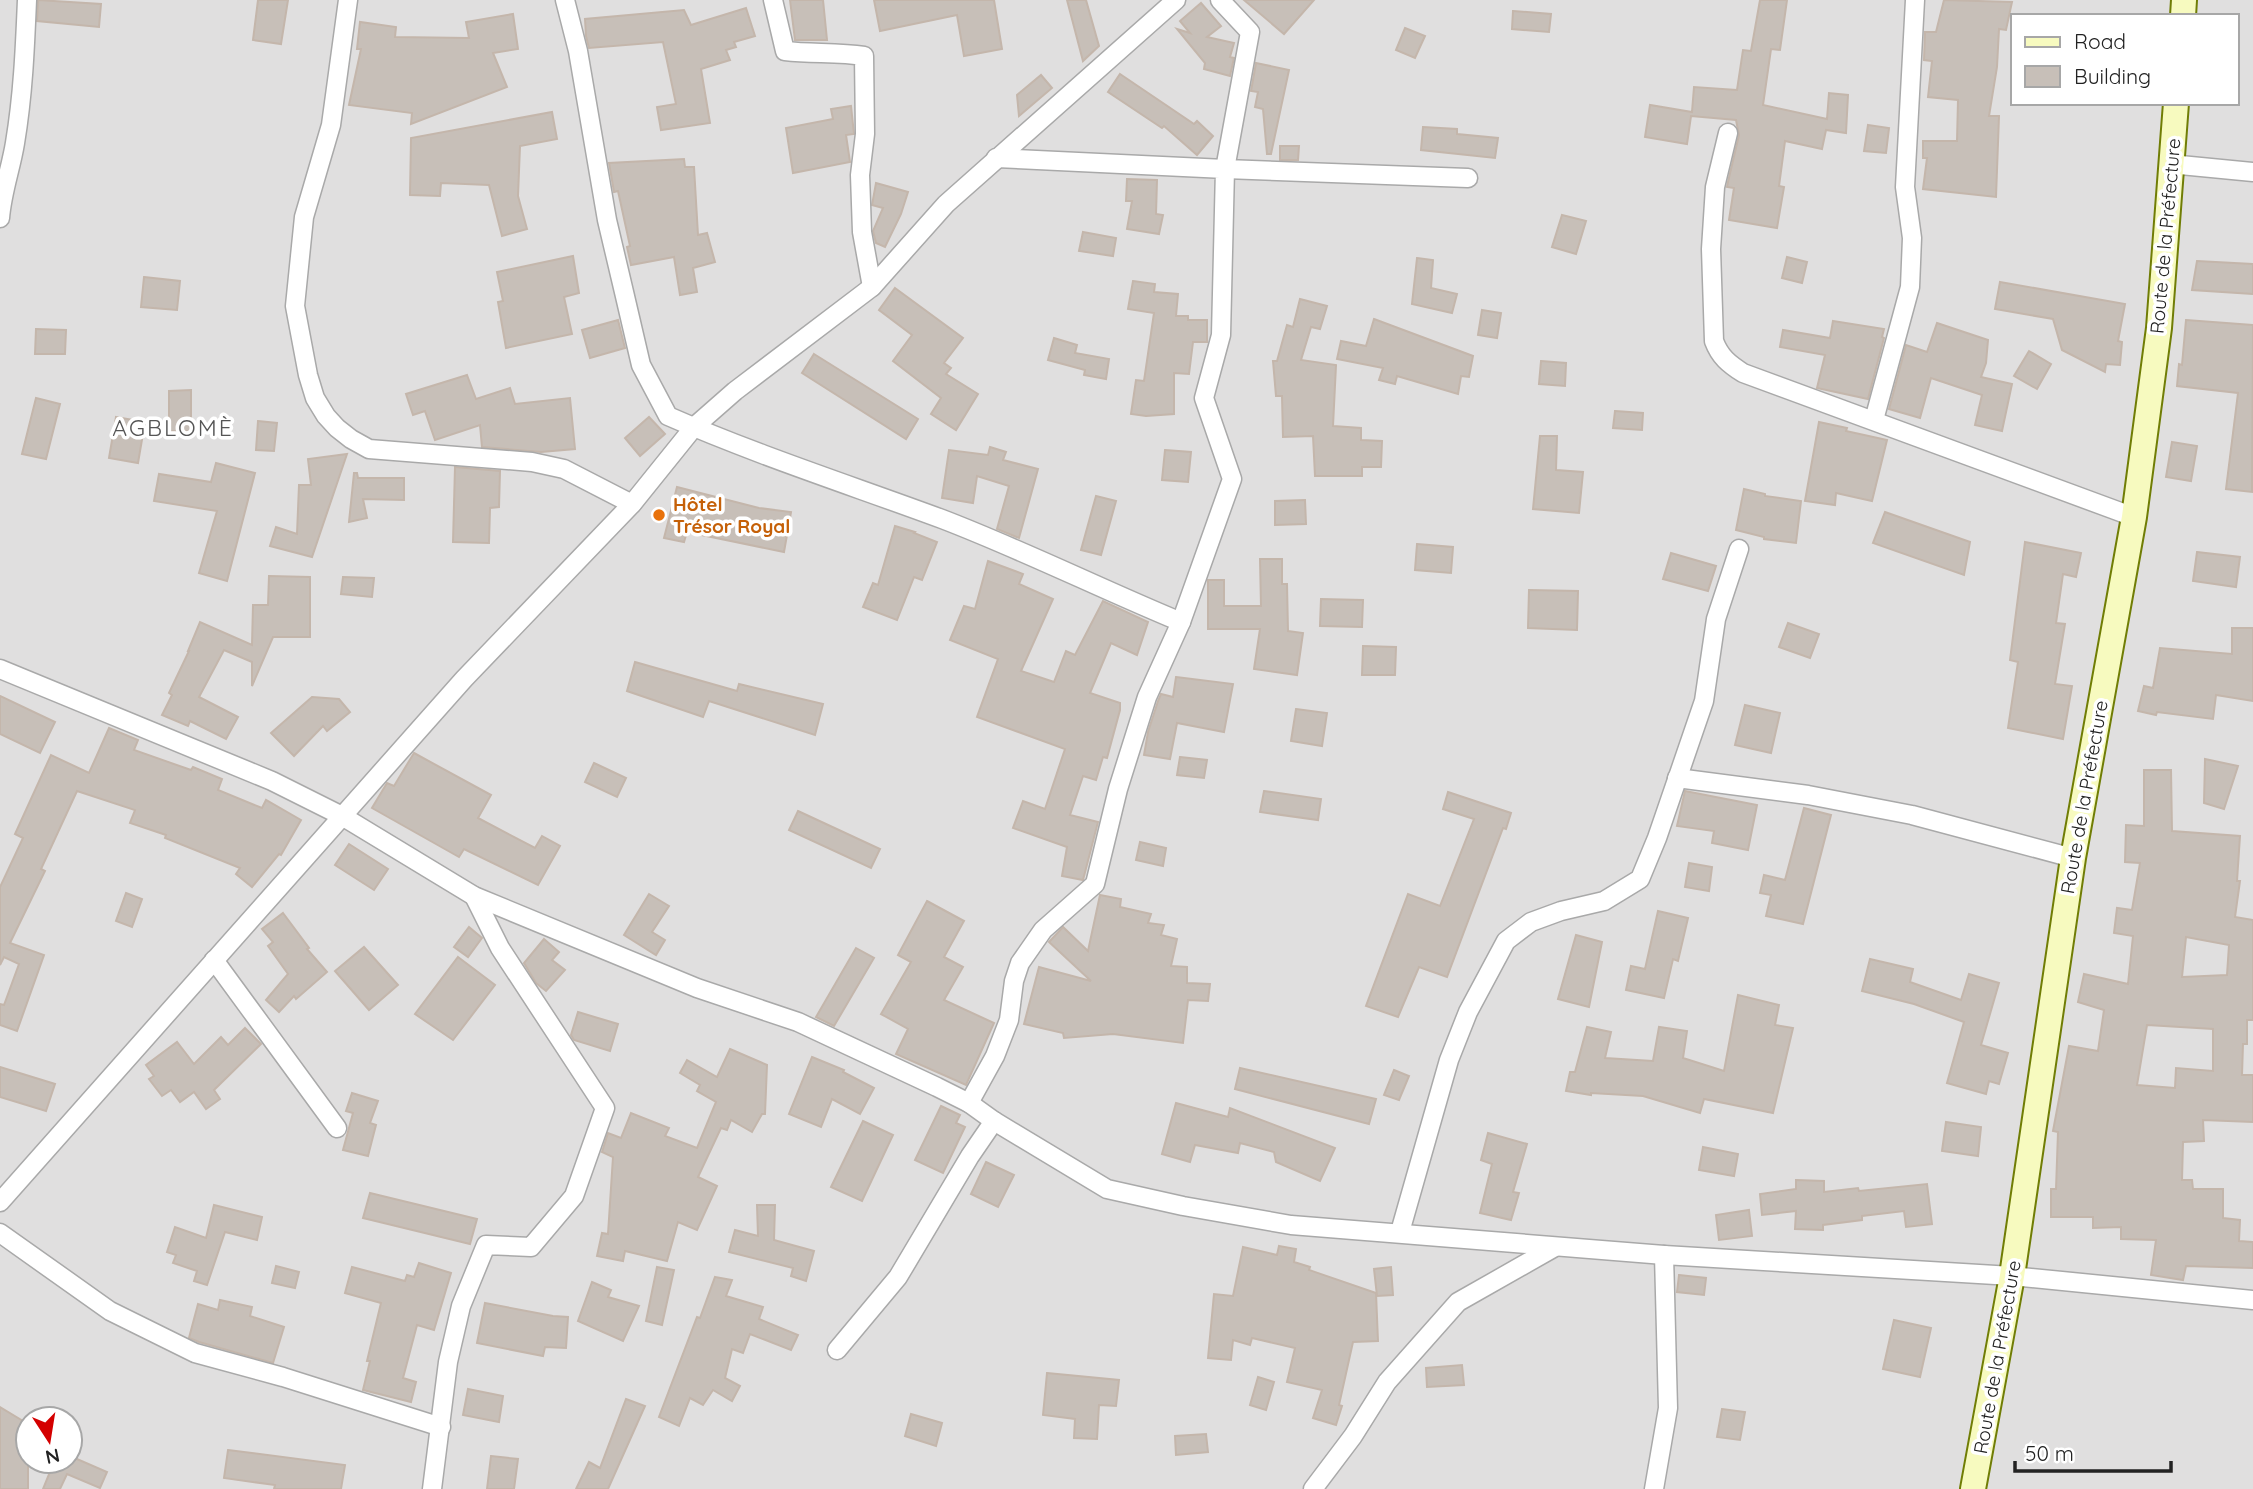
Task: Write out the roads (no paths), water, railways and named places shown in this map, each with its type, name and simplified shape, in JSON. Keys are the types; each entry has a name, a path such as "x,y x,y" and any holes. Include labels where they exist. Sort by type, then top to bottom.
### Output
{"street":[{"path":"0,218 16,131 24,66 27,0"},
{"path":"348,0 331,125 304,217 295,306 315,398 337,428 369,449 532,461 564,469 632,504"},
{"path":"565,0 578,51 607,220 642,365 668,416 1000,542 1110,593 1181,622"},
{"path":"773,0 785,51 864,56 865,134 860,198 862,232 872,287"},
{"path":"0,1202 464,679 632,504 694,427 735,391 872,287 946,204 1176,0"},
{"path":"970,1103 995,1056 1009,1020 1014,981 1020,962 1043,930 1095,884 1118,789 1147,697 1181,622 1232,479 1204,398 1221,335 1225,169 1250,33 1220,0"},
{"path":"1874,420 1910,287 1912,238 1905,187 1914,0"},
{"name":"Route de la Préfecture","path":"1973,1489 2012,1276 2073,858 2134,517 2159,328 2176,105"},
{"path":"1728,133 1715,187 1711,249 1714,341 1719,354 1729,364 1743,373 2134,517"},
{"path":"996,158 1468,178"},
{"path":"2170,164 2253,172"},
{"path":"1400,1232 1449,1060 1468,1012 1506,941 1531,922 1561,911 1604,901 1640,879 1657,838 1704,701 1716,619 1739,549"},
{"path":"0,669 272,781 342,816 474,896 697,988 798,1022 970,1103 993,1121 1107,1189 1291,1225 1664,1255 2012,1276 2253,1300"},
{"path":"1678,778 1808,795 1912,814 2073,858"},
{"path":"432,1489 448,1362 461,1307 486,1245 531,1247 574,1196 605,1108 500,948 474,896"},
{"path":"214,960 337,1128"},
{"path":"837,1350 898,1278 993,1121"},
{"path":"0,1233 110,1311 195,1353 283,1377 441,1427"},
{"path":"1313,1489 1353,1436 1387,1382 1458,1302 1555,1247"},
{"path":"1654,1489 1668,1408 1664,1255"}],"place":[{"name":"Hôtel Trésor Royal","path":"659,515"}],"district":[{"name":"AGBLOMÈ","path":"173,428"}]}
